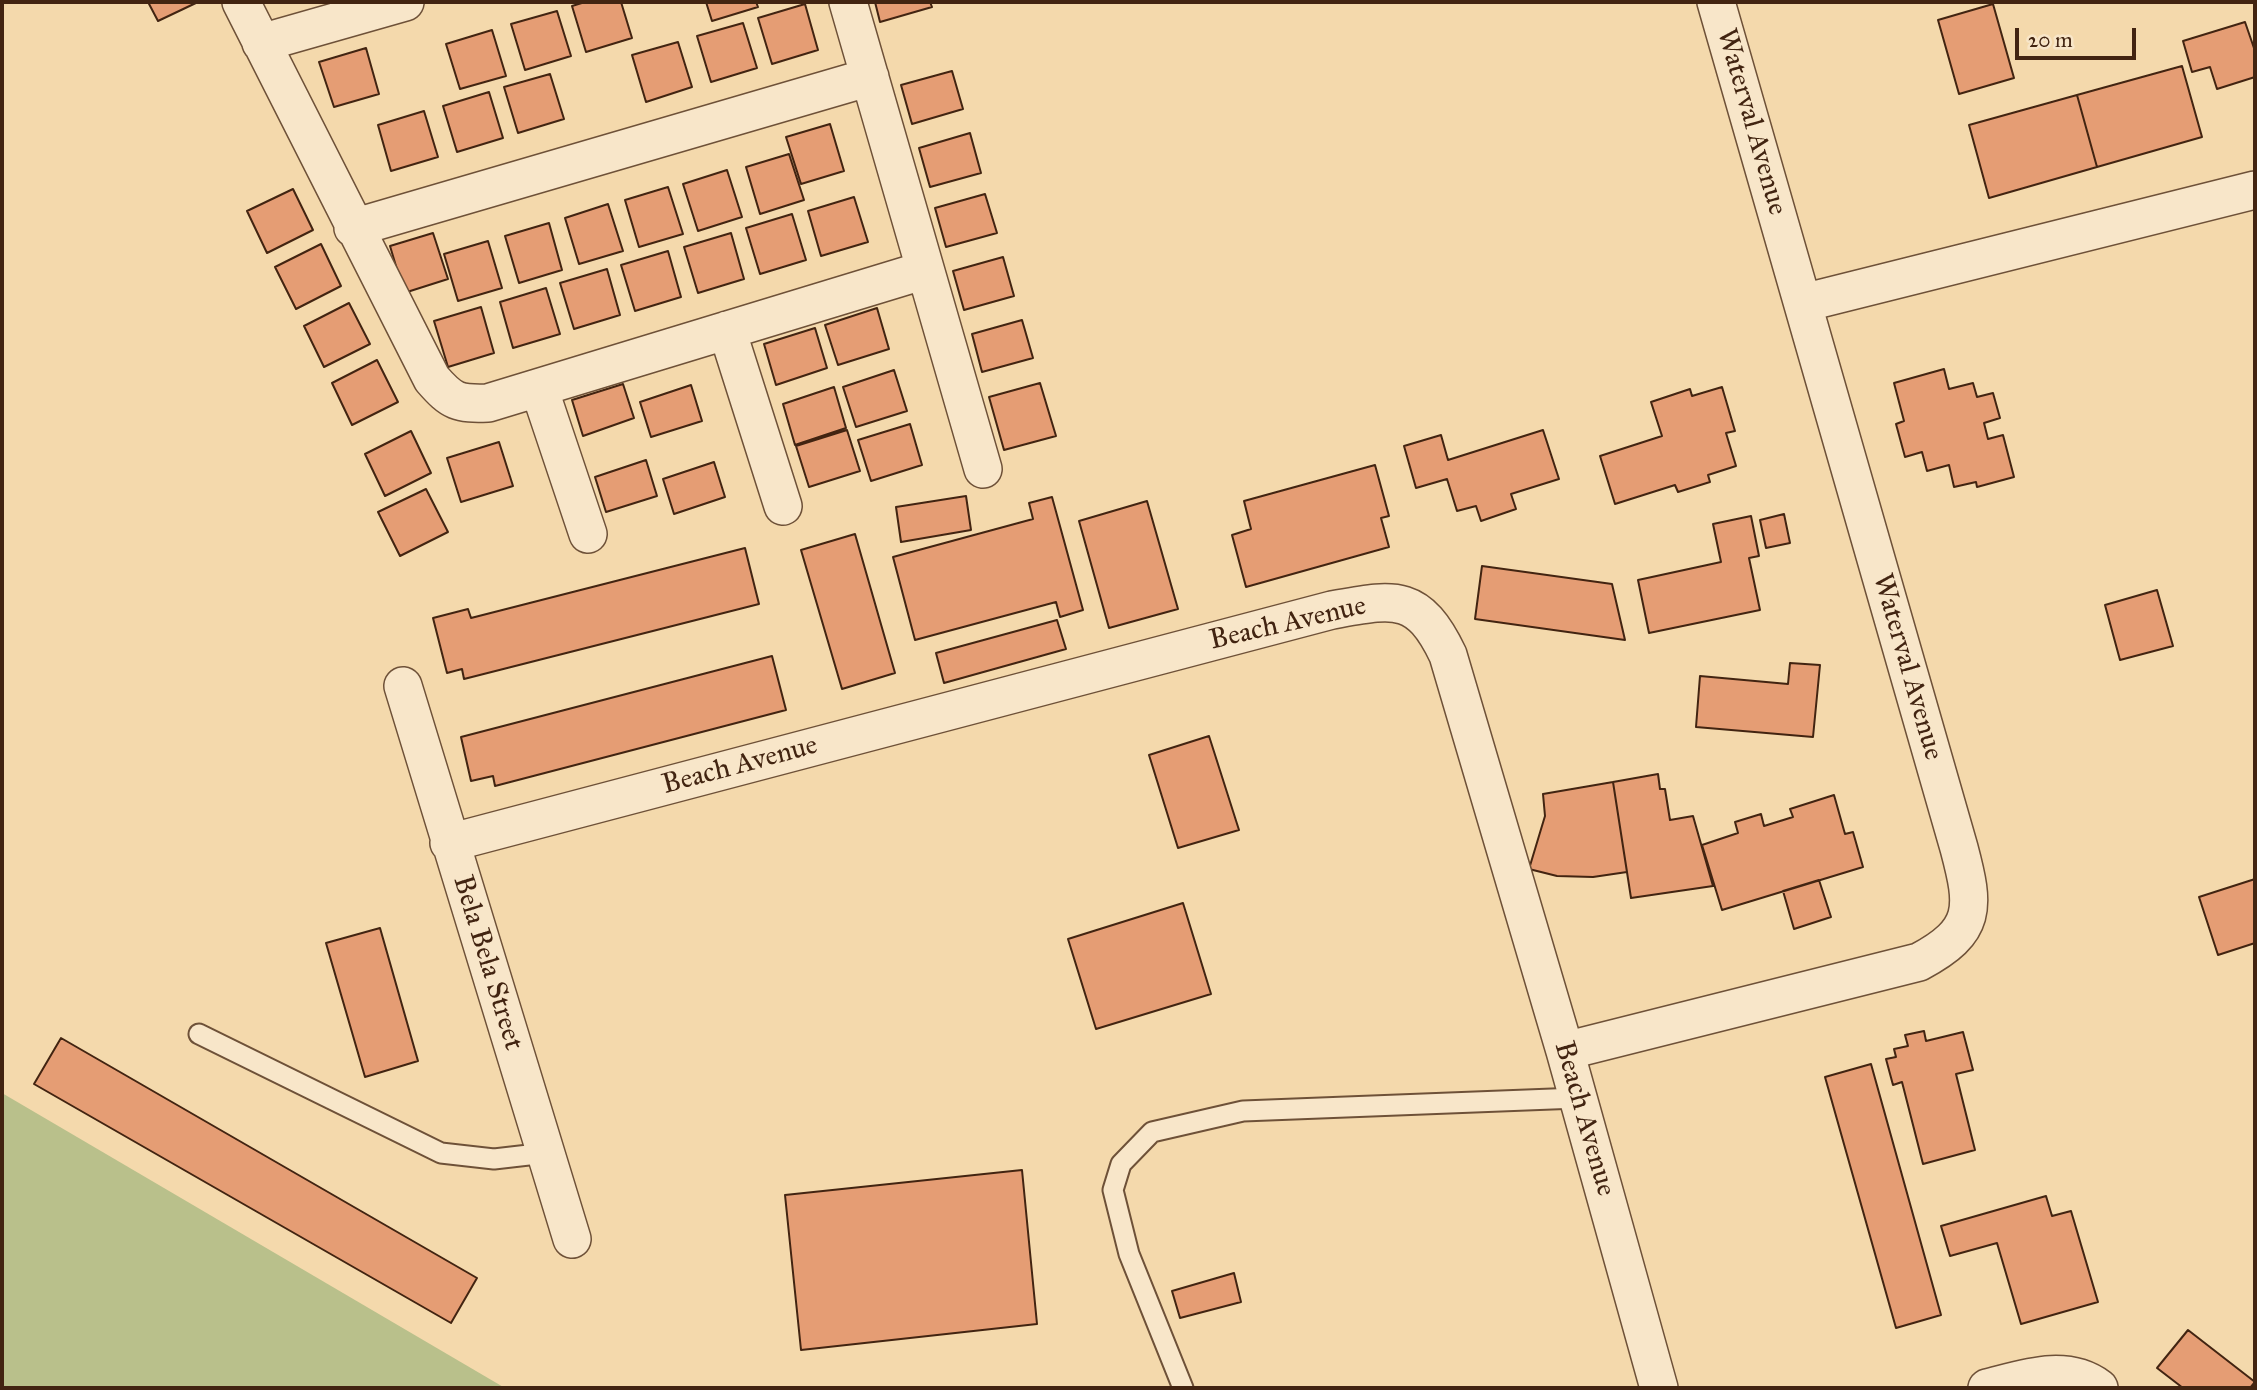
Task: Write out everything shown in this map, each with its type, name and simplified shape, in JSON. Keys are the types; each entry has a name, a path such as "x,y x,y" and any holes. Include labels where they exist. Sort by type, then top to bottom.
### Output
{"street":[{"path":"241,2 432,379 448,398 465,404 488,403 925,270"},
{"path":"261,43 405,2"},
{"path":"848,2 983,469"},
{"name":"Waterval Avenue","path":"1565,1051 1919,962 1954,940 1965,922 1969,900 1968,880 1716,2"},
{"path":"354,228 870,76"},
{"path":"1802,303 2255,190"},
{"path":"727,330 783,506"},
{"path":"539,388 588,534"},
{"name":"Beach Avenue","path":"449,843 1332,610 1377,602 1398,604 1426,617 1434,626 1448,655 1565,1051 1659,1388"},
{"name":"Bela Bela Street","path":"403,686 572,1239"},
{"path":"1987,1388 2058,1374 2075,1377 2099,1388"}],"lane":[{"path":"199,1034 441,1153 494,1159 546,1153"},
{"path":"1182,1388 1129,1254 1113,1190 1121,1164 1152,1132 1243,1111 1578,1098"}],"green space":[{"path":"2,1093 505,1388 2,1388"}],"building":[{"path":"148,2 198,2 158,21"},
{"path":"585,2 621,2 632,38 586,52 572,6"},
{"path":"706,2 756,2 758,7 712,21"},
{"path":"875,2 930,2 932,7 880,22"},
{"path":"805,4 818,50 772,64 758,18"},
{"path":"1993,4 2014,78 1959,94 1938,20"},
{"path":"557,11 571,56 525,70 511,24"},
{"path":"2245,22 2255,51 2255,77 2217,89 2210,67 2192,72 2183,41"},
{"path":"743,23 757,68 711,82 697,36"},
{"path":"492,30 506,76 460,89 446,44"},
{"path":"678,42 692,87 646,102 632,55"},
{"path":"366,48 379,94 334,107 319,62"},
{"path":"2182,66 2202,137 2097,167 2077,95"},
{"path":"952,71 963,109 912,124 901,85"},
{"path":"550,74 564,119 518,133 504,87"},
{"path":"489,92 503,138 457,152 443,106"},
{"path":"2077,95 2097,167 1989,198 1969,125"},
{"path":"424,111 438,157 391,171 378,125"},
{"path":"830,124 844,171 801,184 786,137"},
{"path":"970,133 981,173 930,187 919,148"},
{"path":"789,154 804,200 760,214 746,167"},
{"path":"727,170 742,217 698,231 683,184"},
{"path":"668,187 683,234 639,247 625,200"},
{"path":"293,189 313,230 267,253 247,211"},
{"path":"985,194 997,233 946,247 935,208"},
{"path":"854,197 868,242 821,256 808,211"},
{"path":"608,204 623,251 579,264 565,218"},
{"path":"792,214 806,260 760,274 746,228"},
{"path":"549,223 562,270 519,283 505,236"},
{"path":"433,233 448,279 404,293 390,246"},
{"path":"731,233 744,279 698,293 684,247"},
{"path":"488,241 502,288 458,301 444,254"},
{"path":"321,244 341,286 296,309 275,267"},
{"path":"668,251 681,297 635,311 621,265"},
{"path":"1003,257 1014,296 964,310 953,271"},
{"path":"607,269 620,315 574,329 560,283"},
{"path":"546,288 560,334 513,348 500,302"},
{"path":"349,303 370,344 324,367 304,326"},
{"path":"481,307 494,353 448,367 434,321"},
{"path":"877,308 889,349 838,365 825,325"},
{"path":"1022,320 1033,358 982,372 972,334"},
{"path":"815,328 827,368 776,385 764,344"},
{"path":"377,360 398,402 352,425 332,383"},
{"path":"1944,369 1949,389 1973,383 1977,397 1993,393 2000,418 1984,423 1988,439 2003,435 2014,477 1977,487 1976,482 1954,487 1949,465 1927,471 1922,452 1905,457 1896,424 1904,421 1894,383"},
{"path":"894,370 907,411 856,427 843,387"},
{"path":"1040,383 1056,436 1004,450 989,397"},
{"path":"623,384 634,418 583,436 572,400"},
{"path":"691,385 702,421 651,437 640,402"},
{"path":"834,387 846,428 795,445 783,404"},
{"path":"1722,387 1735,431 1726,433 1736,466 1708,475 1710,482 1678,492 1675,485 1615,504 1600,456 1662,436 1651,402 1690,389 1692,396"},
{"path":"910,424 922,465 871,481 858,440"},
{"path":"847,430 860,471 809,487 796,446"},
{"path":"1543,430 1559,479 1511,494 1516,509 1481,521 1476,506 1457,511 1447,479 1416,488 1404,446 1441,435 1448,460"},
{"path":"411,431 431,473 385,496 365,454"},
{"path":"499,442 513,486 461,502 447,458"},
{"path":"646,460 657,496 606,512 595,477"},
{"path":"714,462 725,497 674,514 663,479"},
{"path":"1375,465 1389,516 1381,518 1389,547 1246,587 1232,535 1251,529 1244,501"},
{"path":"426,489 448,532 400,556 378,512"},
{"path":"966,496 971,530 901,542 896,507"},
{"path":"1052,497 1083,610 1060,617 1056,602 915,640 893,557 1033,519 1029,503"},
{"path":"1147,501 1178,609 1109,628 1079,521"},
{"path":"1784,514 1790,543 1766,548 1760,520"},
{"path":"1751,516 1759,556 1749,558 1760,610 1649,633 1638,580 1721,562 1713,524"},
{"path":"855,534 895,673 842,689 801,550"},
{"path":"745,548 759,604 464,679 462,669 447,673 433,618 468,609 471,618"},
{"path":"1482,566 1612,584 1625,640 1475,619"},
{"path":"2157,590 2173,646 2120,660 2105,605"},
{"path":"1057,620 1066,649 944,683 936,653"},
{"path":"772,656 786,710 495,786 493,776 471,781 461,737"},
{"path":"1790,663 1820,665 1813,737 1696,727 1700,676 1788,684"},
{"path":"1209,736 1239,830 1178,848 1149,755"},
{"path":"1658,774 1660,789 1665,789 1670,820 1693,816 1713,886 1631,898 1613,782"},
{"path":"1613,782 1627,872 1593,877 1557,876 1529,869 1545,816 1543,794"},
{"path":"1834,795 1845,834 1853,832 1863,867 1722,910 1702,845 1738,833 1735,822 1761,814 1764,826 1793,817 1790,809"},
{"path":"2255,879 2255,943 2218,955 2199,897"},
{"path":"1819,880 1831,917 1794,929 1783,891"},
{"path":"1183,903 1211,994 1096,1029 1068,939"},
{"path":"380,928 418,1061 365,1077 326,943"},
{"path":"1924,1031 1926,1041 1963,1032 1973,1070 1956,1074 1975,1150 1923,1164 1902,1082 1893,1085 1886,1059 1896,1057 1894,1049 1908,1046 1905,1035"},
{"path":"61,1038 477,1278 451,1323 34,1084"},
{"path":"1871,1064 1941,1315 1896,1328 1825,1077"},
{"path":"1022,1170 1037,1324 801,1350 785,1195"},
{"path":"2046,1196 2052,1216 2071,1211 2098,1302 2021,1324 1997,1243 1950,1256 1941,1226"},
{"path":"1234,1273 1241,1302 1180,1318 1172,1291"},
{"path":"2188,1330 2255,1382 2250,1388 2183,1388 2157,1368"}]}
